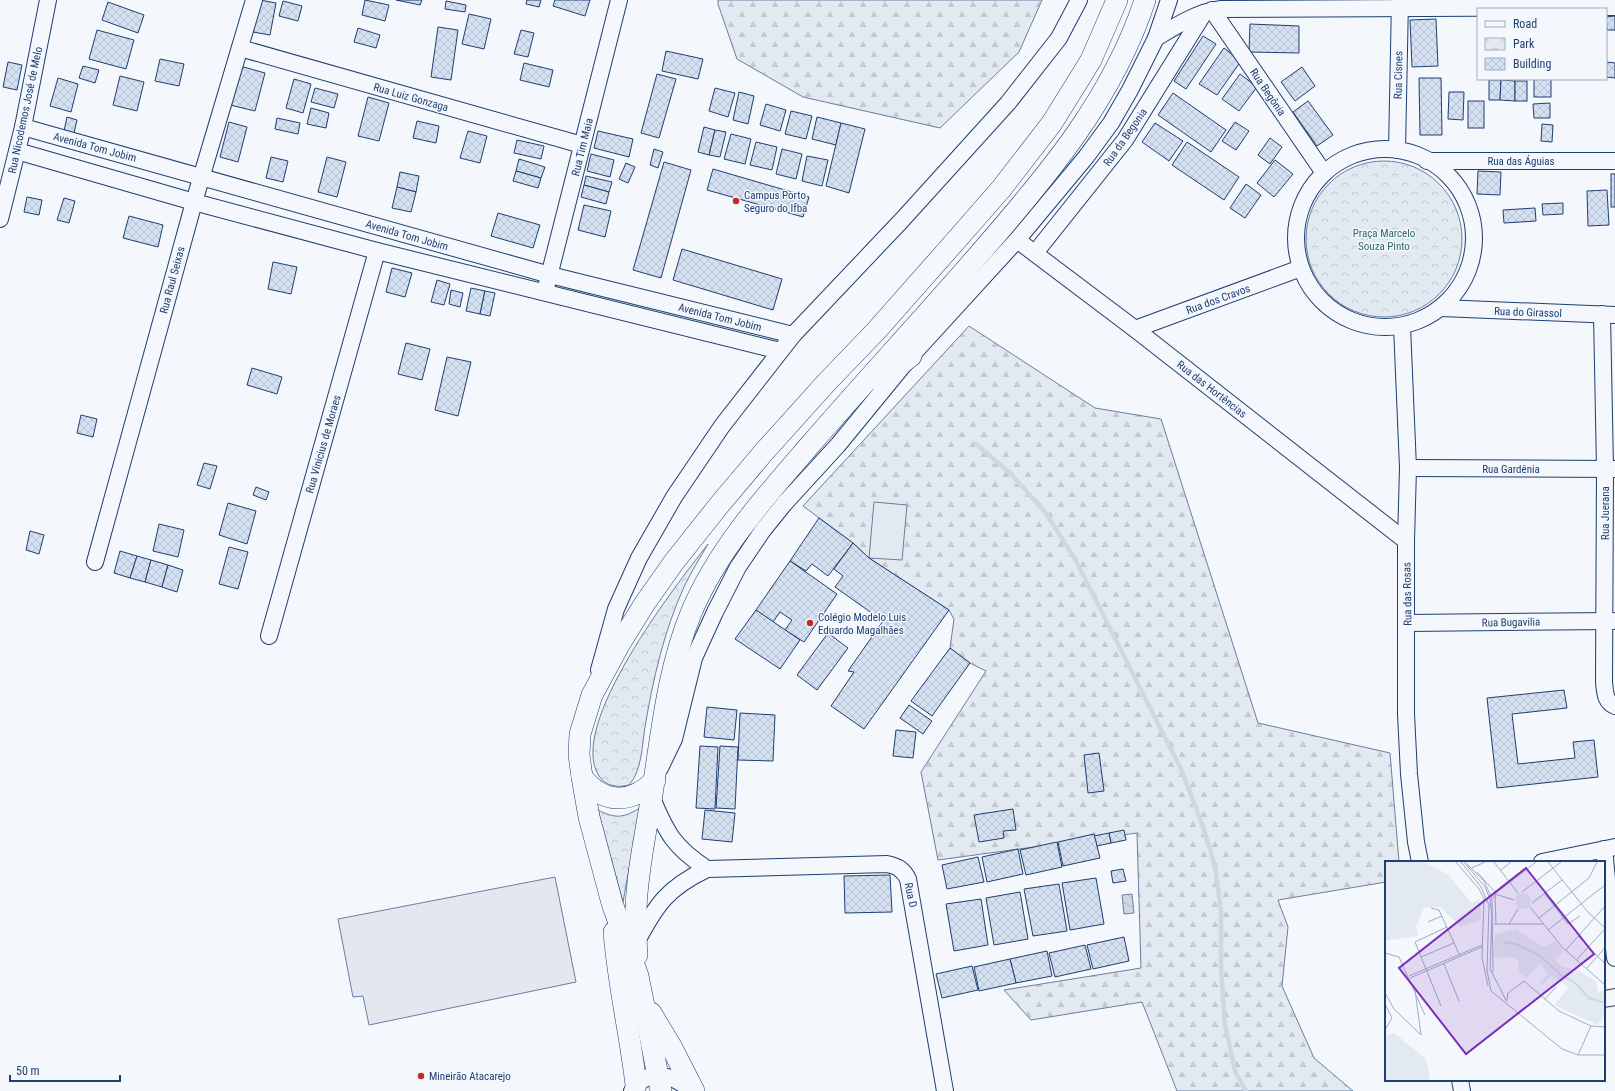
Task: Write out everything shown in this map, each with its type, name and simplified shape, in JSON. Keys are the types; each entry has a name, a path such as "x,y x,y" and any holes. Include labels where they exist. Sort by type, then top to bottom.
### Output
{"main road":[{"path":"660,1083 638,976 612,904 589,817 579,755 580,734 592,695 619,645 645,603 674,562 720,504 768,447 876,331 1001,189 1052,123 1091,60 1117,0"},
{"path":"638,976 636,910 638,879 663,717 676,658 691,614 712,570 744,524 769,493 834,417 942,298 1053,167 1088,119 1114,74 1140,16 1145,0"},
{"path":"834,417 911,356"},
{"path":"582,777 600,794 611,797 624,798 636,795 646,789 653,789"},
{"path":"612,904 617,965 632,1049 634,1088"},
{"path":"643,1000 672,1048 693,1091"}],"street":[{"name":"Rua Nicodemos José de Melo","path":"0,219 23,127 48,0"},
{"name":"Rua Raul Seixas","path":"95,562 201,176 254,0"},
{"name":"Rua Tim Maia","path":"545,293 619,0"},
{"path":"592,695 616,609 639,558 674,498 722,426 793,335 902,220 1008,103 1059,38 1079,0"},
{"path":"707,870 688,856 672,840 661,820 653,789 674,739 694,658 738,567 763,530 784,504 838,446 911,356 1017,240 1086,157 1111,123 1130,90 1156,38 1169,0"},
{"path":"1156,38 1215,8 1400,4 1615,7"},
{"name":"Rua Cisnes","path":"1397,150 1400,4"},
{"name":"Rua Begônia","path":"1215,8 1324,173"},
{"name":"Rua da Begonia","path":"1035,253 1125,140 1215,8"},
{"name":"Rua Luiz Gonzaga","path":"240,48 582,145"},
{"name":"Avenida Tom Jobim","path":"23,127 550,274 793,335"},
{"path":"68,165 74,142"},
{"path":"1377,150 1397,150 1413,154 1427,161 1440,169 1457,187 1468,208 1473,223 1474,239 1472,255 1462,284 1441,308 1422,320 1402,326 1370,326 1340,316 1316,295 1300,268 1296,251 1295,234 1298,217 1304,201 1324,173 1340,161 1358,154 1377,150"},
{"name":"Avenida Tom Jobim","path":"17,151 194,202 384,253 780,351"},
{"name":"Rua das Águias","path":"1427,161 1615,161"},
{"name":"Rua Vinicius de Moraes","path":"269,636 384,253 396,232"},
{"name":"Rua das Hortências","path":"1017,240 1135,329 1406,541"},
{"name":"Rua dos Cravos","path":"1135,329 1300,268"},
{"name":"Rua do Girassol","path":"1441,308 1609,315"},
{"name":"Rua Juerana","path":"1609,315 1610,621 1604,682 1605,695 1609,702 1615,706"},
{"name":"Rua das Rosas","path":"1402,326 1408,468 1406,541 1406,714 1408,759 1416,842 1420,861"},
{"name":"Rua Gardênia","path":"1408,468 1610,469"},
{"name":"Rua Bugavilia","path":"1407,623 1610,621"},
{"path":"1547,861 1609,848 1615,958"},
{"name":"Rua D","path":"636,943 656,907 670,891 688,878 707,870 887,864 896,866 904,872 908,879 945,1091"},
{"path":"1605,999 1615,997"},
{"path":"634,1088 646,1077 660,1083 667,1075 693,1091"},
{"path":"1460,1081 1462,1091"}],"green space":[{"path":"718,0 1042,0 1019,52 940,128 803,97 737,59 718,4"},
{"name":"Praça Marcelo Souza Pinto","path":"1376,161 1392,161 1407,164 1421,170 1434,179 1444,189 1453,202 1459,216 1462,239 1461,254 1453,276 1444,289 1434,299 1421,308 1407,314 1392,317 1376,317 1361,314 1347,308 1334,299 1324,289 1315,276 1309,262 1306,247 1306,231 1309,216 1315,202 1324,189 1334,179 1347,170 1361,164"},
{"path":"969,326 1095,408 1161,419 1258,723 1390,753 1399,861 1385,861 1385,882 1278,900 1288,927 1282,986 1314,1058 1353,1091 1177,1091 1142,1002 1031,1020 1004,990 1141,968 1137,833 938,860 921,772 986,671 970,663 950,648 954,619 949,610 869,558 853,543 803,506"},
{"path":"874,502 907,505 902,560 869,558"},
{"path":"708,544 684,587 665,638 652,691 641,758 637,773 629,785 616,786 608,784 599,776 593,753 598,724 611,691 629,657 651,622"},
{"path":"640,808 623,902 598,810 610,815 619,816 629,814"}],"shaded area":[{"path":"555,877 576,982 369,1025 363,996 353,997 338,919"}],"water":[{"path":"1132,894 1134,913 1124,914 1122,895"}],"building":[{"path":"260,0 276,3 270,35 253,32"},
{"path":"365,0 389,5 385,21 362,15"},
{"path":"396,0 422,0 420,5"},
{"path":"527,0 541,0 539,7 526,4"},
{"path":"555,0 590,0 585,16 553,6"},
{"path":"283,1 302,6 298,21 279,16"},
{"path":"446,1 466,5 465,12 445,9"},
{"path":"108,2 144,15 138,33 102,20"},
{"path":"469,14 491,19 484,49 462,44"},
{"path":"1615,16 1615,30 1607,30 1607,17"},
{"path":"1436,19 1438,66 1412,67 1410,20"},
{"path":"1250,24 1299,26 1299,53 1249,52"},
{"path":"438,27 458,30 451,80 431,77"},
{"path":"358,28 380,35 376,48 354,42"},
{"path":"97,30 134,40 126,69 89,59"},
{"path":"521,30 534,33 528,57 514,54"},
{"path":"1203,36 1216,44 1186,89 1174,81"},
{"path":"1224,48 1241,61 1217,95 1199,84"},
{"path":"666,51 703,59 698,79 662,71"},
{"path":"160,59 184,64 179,86 155,81"},
{"path":"8,62 22,65 17,90 3,87"},
{"path":"1607,62 1615,63 1615,78 1607,77"},
{"path":"524,63 553,70 549,87 520,80"},
{"path":"83,66 99,70 95,83 79,78"},
{"path":"240,66 265,73 255,111 230,105"},
{"path":"1302,67 1315,86 1295,101 1281,82"},
{"path":"657,74 676,79 659,138 641,133"},
{"path":"1240,74 1257,87 1239,111 1222,99"},
{"path":"120,76 144,82 137,111 113,105"},
{"path":"58,78 78,84 71,112 50,106"},
{"path":"1419,78 1441,78 1442,135 1420,135"},
{"path":"294,79 311,84 303,113 286,108"},
{"path":"1489,80 1501,80 1500,100 1489,100"},
{"path":"1501,80 1515,81 1515,101 1500,100"},
{"path":"1534,80 1551,80 1551,97 1534,97"},
{"path":"1515,81 1527,81 1527,101 1515,101"},
{"path":"315,88 338,94 334,108 311,102"},
{"path":"715,88 735,93 728,117 709,111"},
{"path":"739,92 754,96 748,124 733,120"},
{"path":"1449,92 1464,92 1463,120 1448,119"},
{"path":"1173,93 1226,130 1211,152 1158,115"},
{"path":"368,97 389,103 379,141 358,136"},
{"path":"1308,101 1333,135 1317,146 1293,112"},
{"path":"1468,101 1484,101 1484,128 1468,128"},
{"path":"1550,103 1550,118 1534,118 1533,104"},
{"path":"766,104 786,110 780,131 760,125"},
{"path":"311,108 329,113 326,128 307,124"},
{"path":"791,111 812,116 806,139 785,134"},
{"path":"67,117 77,120 74,133 64,131"},
{"path":"817,117 841,123 836,145 812,139"},
{"path":"277,118 300,123 298,134 275,129"},
{"path":"417,121 439,126 436,143 413,138"},
{"path":"229,122 247,127 238,162 220,157"},
{"path":"1235,122 1249,131 1236,150 1222,141"},
{"path":"841,123 865,129 849,193 826,186"},
{"path":"1155,123 1183,141 1169,161 1142,142"},
{"path":"1542,124 1553,125 1552,142 1541,141"},
{"path":"704,127 715,130 709,155 698,152"},
{"path":"715,130 726,132 720,157 709,155"},
{"path":"468,131 487,136 480,163 460,158"},
{"path":"598,131 633,139 629,157 594,148"},
{"path":"731,134 751,139 745,164 724,159"},
{"path":"1270,138 1282,147 1270,164 1258,155"},
{"path":"517,140 544,146 541,159 514,153"},
{"path":"756,142 777,147 772,170 750,165"},
{"path":"1187,142 1239,177 1224,200 1172,165"},
{"path":"654,149 663,152 658,168 650,165"},
{"path":"782,149 802,154 796,179 776,174"},
{"path":"591,154 614,160 610,177 587,171"},
{"path":"807,156 828,160 822,186 802,181"},
{"path":"271,157 288,161 283,182 266,178"},
{"path":"327,157 346,162 337,197 318,192"},
{"path":"519,159 545,167 541,178 516,171"},
{"path":"1275,160 1293,174 1274,197 1257,183"},
{"path":"664,162 691,170 661,278 633,270"},
{"path":"626,163 635,167 628,183 619,179"},
{"path":"713,169 809,197 803,217 707,190"},
{"path":"516,171 541,178 538,188 513,181"},
{"path":"1478,171 1501,172 1500,195 1477,194"},
{"path":"400,172 419,176 416,192 397,187"},
{"path":"1611,174 1615,174 1615,207 1611,207"},
{"path":"586,176 612,182 609,192 584,185"},
{"path":"1246,184 1261,195 1245,218 1230,208"},
{"path":"584,185 609,192 606,204 581,197"},
{"path":"397,187 416,192 411,212 392,208"},
{"path":"1607,190 1609,225 1588,226 1587,191"},
{"path":"27,197 42,200 39,215 24,212"},
{"path":"64,198 75,201 69,223 57,220"},
{"path":"1563,203 1563,214 1543,215 1542,204"},
{"path":"584,205 611,211 605,237 578,230"},
{"path":"1535,208 1536,221 1504,223 1503,210"},
{"path":"498,213 540,225 533,248 491,236"},
{"path":"129,216 163,225 158,247 123,238"},
{"path":"682,249 782,279 773,310 673,280"},
{"path":"273,262 297,267 291,294 268,289"},
{"path":"392,268 412,273 405,297 386,292"},
{"path":"437,280 450,284 444,305 431,302"},
{"path":"471,288 485,291 480,314 466,311"},
{"path":"451,290 463,293 460,307 449,304"},
{"path":"485,291 495,293 490,316 480,314"},
{"path":"406,343 430,349 422,380 398,374"},
{"path":"447,357 471,362 458,416 435,410"},
{"path":"252,368 282,377 277,394 247,385"},
{"path":"81,415 97,419 93,437 77,433"},
{"path":"204,463 217,466 210,489 197,485"},
{"path":"256,487 269,492 266,500 253,495"},
{"path":"228,503 256,511 247,544 219,535"},
{"path":"819,518 853,543 828,576 812,564 806,571 790,561"},
{"path":"159,524 184,530 178,557 153,551"},
{"path":"30,531 44,535 39,554 26,550"},
{"path":"853,543 869,558 949,610 864,729 831,706 854,672 848,671 883,621 835,587 843,576 834,569"},
{"path":"229,547 248,552 238,589 219,584"},
{"path":"120,551 137,556 130,578 114,573"},
{"path":"137,556 151,560 145,582 130,578"},
{"path":"151,560 168,565 162,587 145,582"},
{"path":"790,561 837,594 804,642 785,630 792,620 780,612 773,622 756,610"},
{"path":"168,565 183,570 177,592 162,587"},
{"path":"756,610 800,640 780,669 735,639"},
{"path":"828,633 848,648 817,690 797,675"},
{"path":"950,648 970,663 932,716 911,701"},
{"path":"1564,690 1567,708 1512,714 1518,764 1575,758 1573,742 1594,740 1598,777 1497,788 1487,698"},
{"path":"909,705 932,721 923,734 900,718"},
{"path":"707,707 737,710 734,740 704,737"},
{"path":"740,713 775,715 773,761 738,760"},
{"path":"896,730 916,732 913,758 893,756"},
{"path":"700,746 718,747 715,809 696,808"},
{"path":"720,746 738,747 735,809 716,808"},
{"path":"1099,753 1104,791 1088,793 1084,755"},
{"path":"1013,809 1016,830 1003,831 1004,838 979,842 974,815"},
{"path":"705,810 735,813 732,842 702,839"},
{"path":"1124,830 1126,840 1111,843 1109,833"},
{"path":"1109,833 1111,843 1097,846 1094,836"},
{"path":"1094,834 1100,858 1063,866 1058,842"},
{"path":"1057,842 1062,867 1026,875 1020,850"},
{"path":"1018,849 1023,874 987,882 982,857"},
{"path":"978,857 984,882 947,889 942,865"},
{"path":"1123,869 1126,881 1113,883 1111,871"},
{"path":"890,875 892,912 845,913 844,876"},
{"path":"1096,878 1104,924 1070,930 1062,883"},
{"path":"1059,884 1067,931 1033,936 1024,889"},
{"path":"1020,892 1028,939 994,945 986,898"},
{"path":"981,899 988,945 954,951 946,904"},
{"path":"1124,937 1129,961 1093,969 1087,945"},
{"path":"1085,945 1091,969 1055,977 1049,953"},
{"path":"1047,951 1052,976 1016,983 1010,959"},
{"path":"1010,959 1016,983 979,991 974,967"},
{"path":"972,966 978,990 942,998 936,974"}],"waterway":[{"path":"976,444 1010,473 1045,512 1075,559 1181,769 1202,824 1215,866 1221,911 1221,968 1225,1024 1235,1071 1246,1091"}],"place":[{"name":"Campus Porto Seguro do Ifba","path":"736,201"},
{"name":"Colégio Modelo Luis Eduardo Magalhães","path":"810,623"},
{"name":"Mineirão Atacarejo","path":"421,1076"}]}
